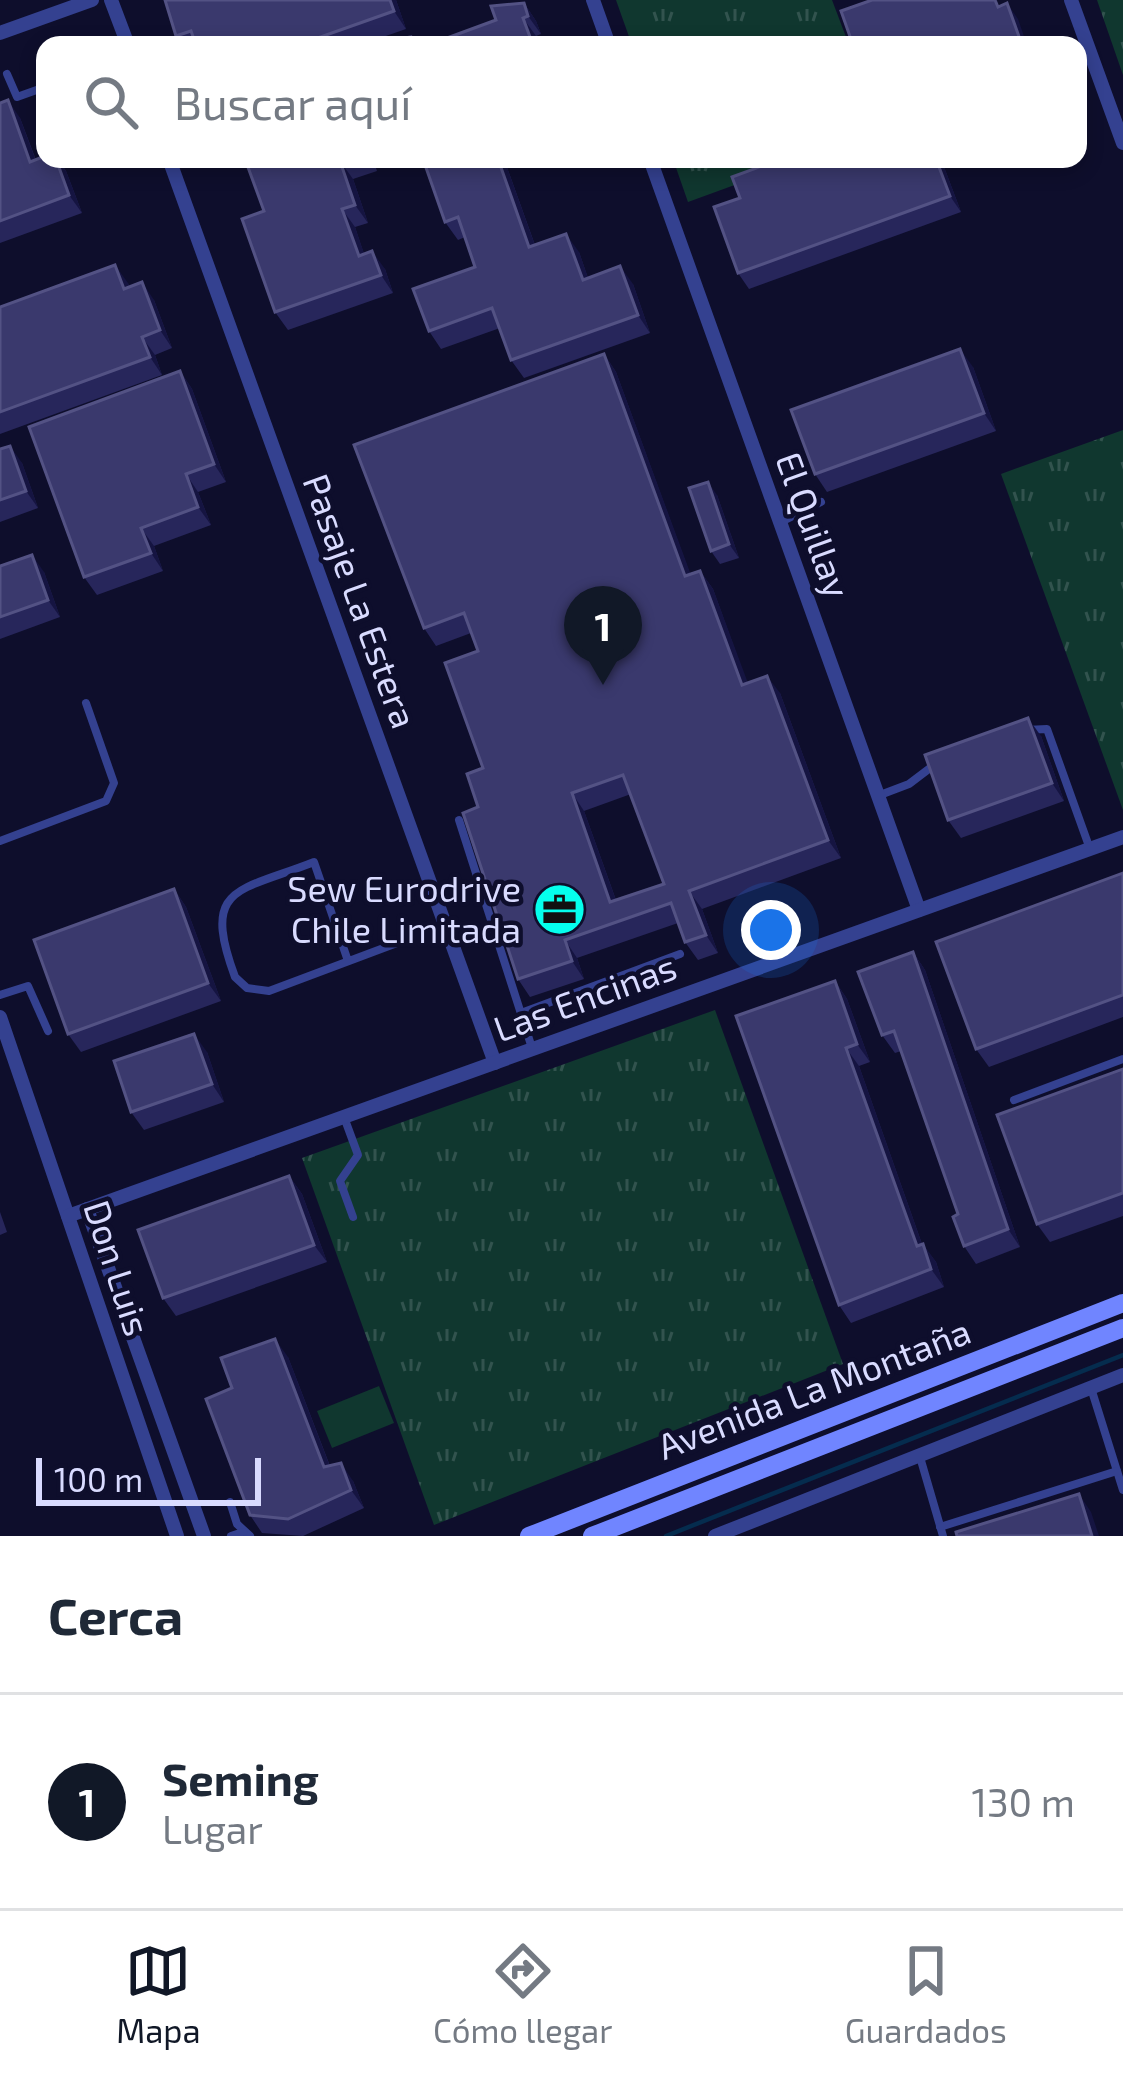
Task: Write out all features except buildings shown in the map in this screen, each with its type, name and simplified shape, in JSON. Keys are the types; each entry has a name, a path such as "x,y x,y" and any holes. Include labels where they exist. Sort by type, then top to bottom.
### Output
{"main road":[{"name":"Avenida La Montaña","path":"529,1536 1123,1303"},
{"name":"Avenida La Montaña","path":"592,1536 1123,1328"}],"street":[{"path":"0,33 92,0"},
{"path":"593,0 606,36"},
{"path":"1071,0 1084,36"},
{"path":"115,1 125,36"},
{"path":"1087,44 1123,143"},
{"name":"Pasaje La Estera","path":"172,168 494,1063"},
{"name":"El Quillay","path":"653,168 919,910"},
{"name":"Las Encinas","path":"68,1216 1123,837"},
{"name":"Don Luis","path":"0,1017 177,1536"},
{"path":"87,1209 204,1536"},
{"path":"715,1536 1123,1375"}],"lane":[{"path":"7,74 17,98 36,91"},
{"path":"780,522 821,502"},
{"path":"0,841 106,801 114,783 86,703"},
{"path":"1017,733 1037,726 1047,728 1090,849"},
{"path":"878,796 955,757"},
{"path":"459,820 532,1049"},
{"path":"348,962 314,862 239,892 221,913 219,934 235,977 254,991 269,992 348,962 445,925"},
{"path":"520,1013 680,954"},
{"path":"0,995 28,986 47,1031"},
{"path":"1014,1100 1123,1059"},
{"path":"344,1117 358,1155 340,1181 353,1216"},
{"path":"1091,1388 1123,1490"},
{"path":"919,1456 942,1531 1117,1471"},
{"path":"230,1502 246,1534 231,1536"}],"green space":[{"path":"616,0 832,0 846,36 629,36"},
{"path":"1097,0 1123,0 1123,75"},
{"path":"676,168 781,168 688,202"},
{"path":"1123,430 1123,810 1001,474"},
{"path":"715,1010 843,1364 434,1525 302,1158"},
{"path":"379,1386 394,1423 332,1448 317,1411"}],"waterway":[{"path":"666,1536 1123,1355"}],"place":[{"name":"Seming","path":"603,685"},
{"name":"Sew Eurodrive Chile Limitada","path":"560,910"}]}
